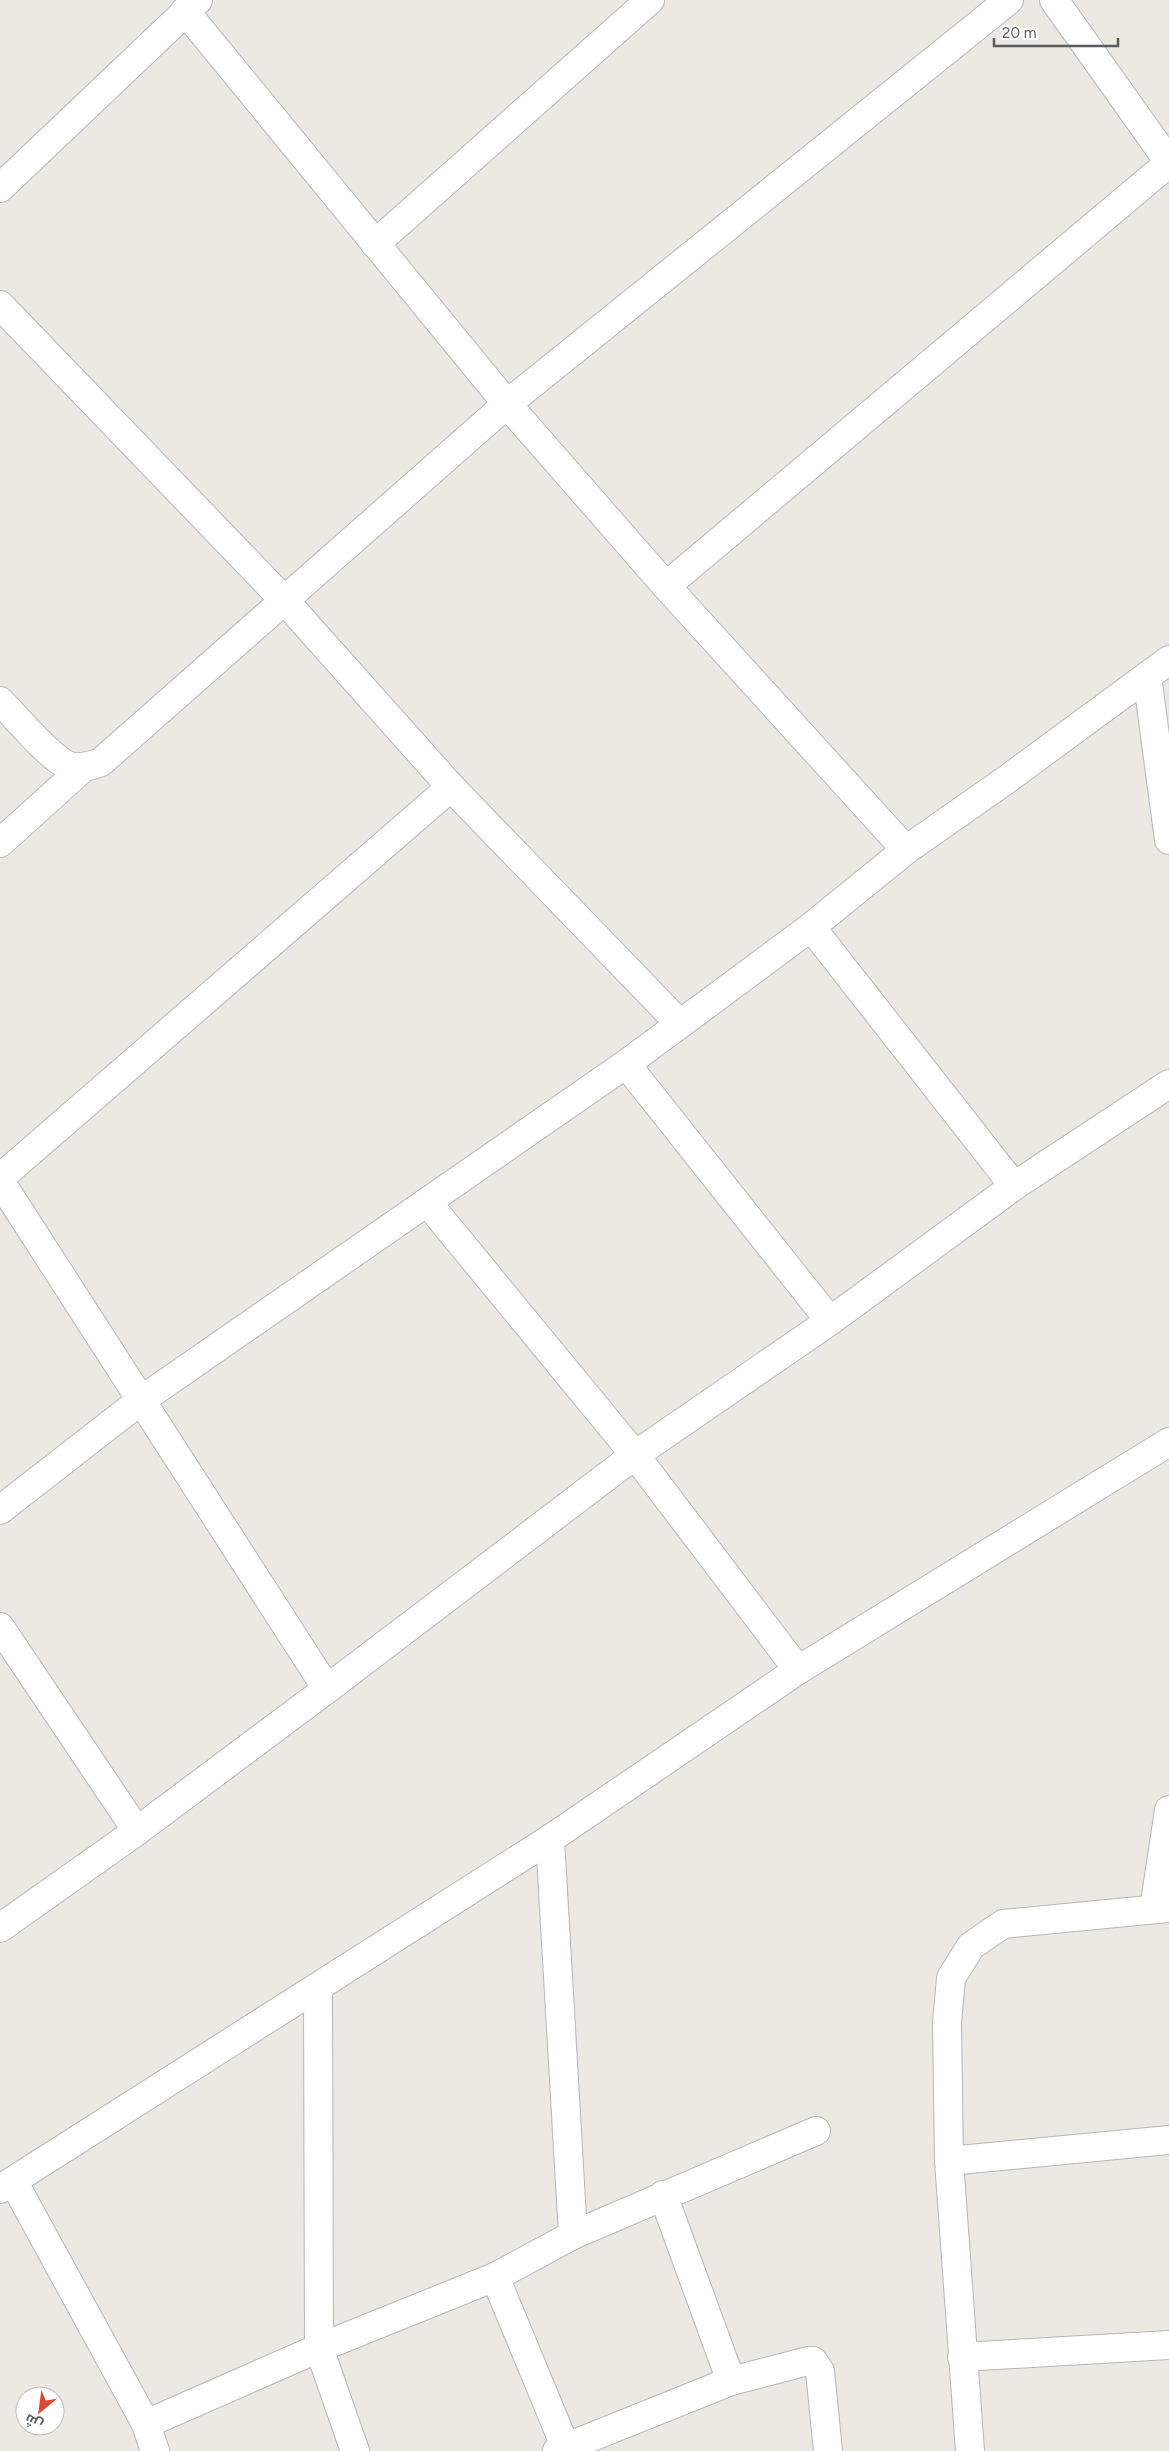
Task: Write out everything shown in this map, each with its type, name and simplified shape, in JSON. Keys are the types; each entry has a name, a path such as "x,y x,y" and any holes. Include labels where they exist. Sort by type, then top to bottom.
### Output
{"street":[{"path":"375,244 650,0"},
{"path":"0,701 54,755 68,765 84,767 101,762 507,404 1009,0"},
{"path":"666,586 1169,162 1054,0"},
{"path":"0,188 192,6 375,244 507,404 666,586 906,850"},
{"path":"0,305 285,601 451,787 680,1024"},
{"path":"0,1510 140,1401 626,1064 811,927 906,850 1169,660"},
{"path":"1147,676 1169,840"},
{"path":"0,843 84,767"},
{"path":"327,1689 140,1401 0,1180 451,787"},
{"path":"811,927 1014,1186"},
{"path":"626,1064 830,1321"},
{"path":"0,1928 137,1831 635,1455 830,1321 1014,1186 1169,1084"},
{"path":"427,1202 635,1455 798,1670"},
{"path":"155,2451 146,2424 7,2185 550,1839 798,1670 1169,1442"},
{"path":"0,1627 137,1831"},
{"path":"970,2451 949,2161 947,2023 952,1978 971,1946 1003,1924 1161,1908 1169,1810"},
{"path":"550,1839 573,2235"},
{"path":"318,1988 319,2348 355,2451"},
{"path":"146,2424 319,2348 495,2277 573,2235 816,2132"},
{"path":"949,2161 1169,2140"},
{"path":"663,2196 731,2380"},
{"path":"495,2277 561,2449 731,2380 813,2361 820,2371 828,2451"},
{"path":"962,2357 1169,2345"}]}
